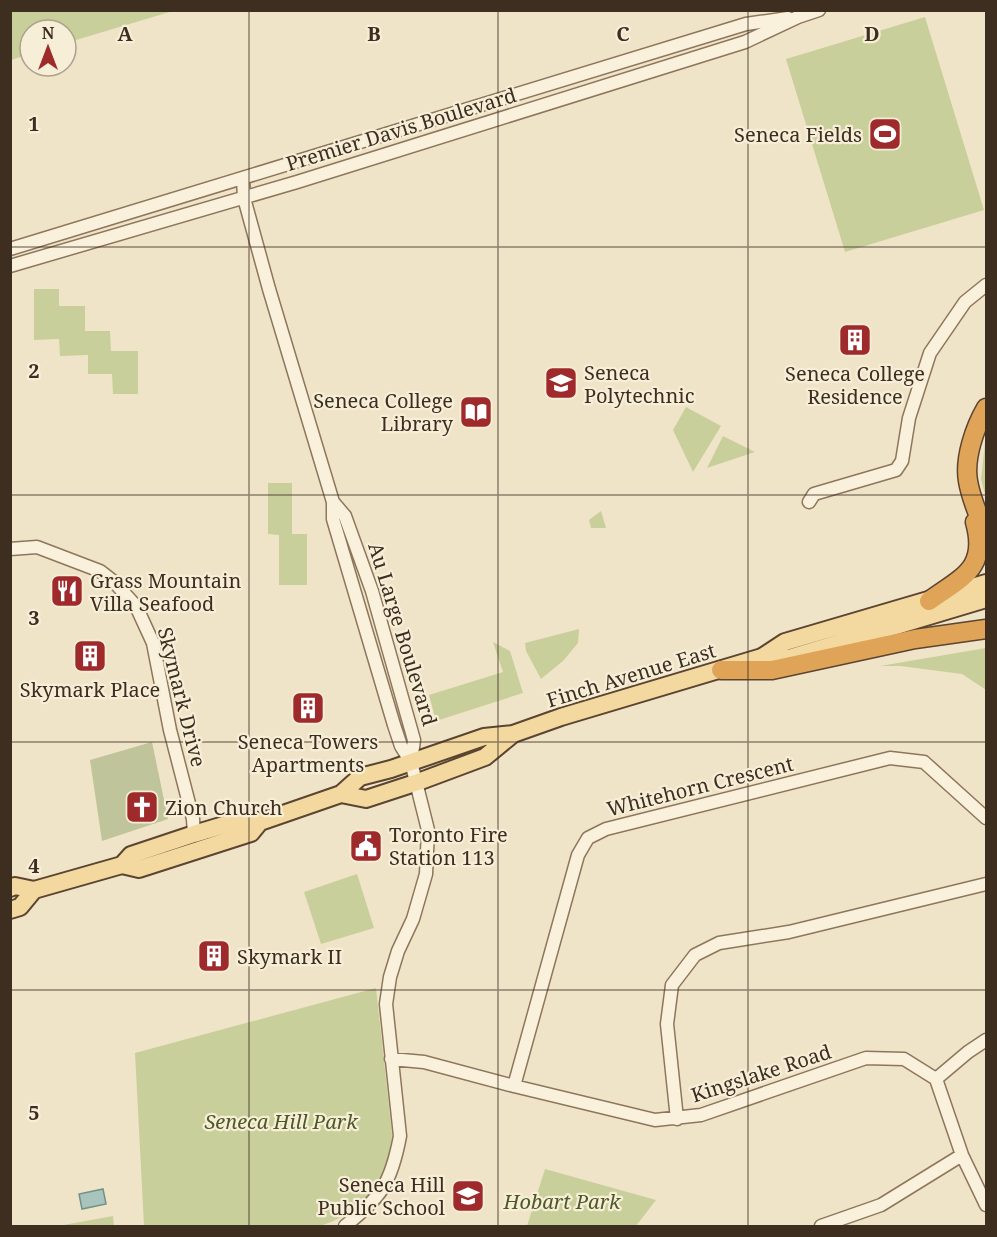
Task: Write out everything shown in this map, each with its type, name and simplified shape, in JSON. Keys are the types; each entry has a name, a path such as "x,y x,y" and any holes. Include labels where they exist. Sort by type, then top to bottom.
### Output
{"highway":[{"path":"987,408 975,435 968,461 967,478 987,535"},
{"path":"929,601 967,574 974,565 978,552 978,540 971,509 972,497"},
{"path":"721,670 772,670 915,639 987,629"}],"main road":[{"name":"Finch Avenue East","path":"10,888 15,886 34,890 122,865 139,869 200,851 251,833 260,822 341,794 360,777 484,736 513,734 561,717 721,670 762,657 785,642 987,583"},
{"name":"Finch Avenue East","path":"762,657 789,658 987,599"},
{"name":"Finch Avenue East","path":"341,794 366,799 418,782 485,758 513,734"},
{"name":"Finch Avenue East","path":"122,865 131,855 194,834 248,818 260,822"},
{"name":"Finch Avenue East","path":"10,910 20,907 34,890"}],"street":[{"name":"Premier Davis Boulevard","path":"10,266 244,198 745,42 798,17 819,10"},
{"name":"Premier Davis Boulevard","path":"10,249 746,24 798,17"},
{"name":"Au Large Boulevard","path":"243,179 244,198 271,297 333,502 345,516 372,591 414,740 411,762"},
{"path":"809,502 814,494 896,470 902,461 909,418 930,353 965,302 987,285"},
{"name":"Skymark Drive","path":"10,549 37,547 100,571 114,582 135,606 153,643 170,730 193,819 194,834"},
{"name":"Whitehorn Crescent","path":"514,1086 578,855 588,838 606,830 891,758 924,762 987,818"},
{"path":"345,1227 380,1194 392,1171 400,1136 386,1004 390,977 398,951 413,918 426,874 428,830 418,782 411,762"},
{"path":"677,1119 667,1024 672,985 695,955 719,943 789,932 987,884"},
{"path":"987,1040 968,1052 936,1079 962,1155 987,1205"},
{"name":"Kingslake Road","path":"391,1059 424,1062 656,1120 701,1115 866,1058 904,1059 936,1079"},
{"path":"821,1227 881,1205 962,1155"}],"green space":[{"path":"11,10 173,10 78,39 78,18 18,18 18,58 11,60"},
{"name":"Seneca Fields","path":"925,17 984,210 845,252 786,59"},
{"path":"34,289 59,289 59,306 85,306 85,331 110,331 111,351 138,351 138,394 113,394 112,374 88,374 88,355 60,356 59,339 34,340"},
{"path":"686,407 721,426 693,472 673,430"},
{"path":"986,433 986,498 981,479"},
{"path":"723,436 755,452 707,468"},
{"path":"268,483 292,483 292,534 307,534 307,585 279,585 279,535 268,534"},
{"path":"601,511 606,528 591,528 589,520"},
{"path":"579,629 578,643 563,661 541,679 526,651 525,643"},
{"path":"493,642 510,651 523,693 436,721 429,695 503,672"},
{"path":"986,648 986,690 962,674 900,666 880,666"},
{"path":"152,742 168,819 102,841 90,760"},
{"path":"357,874 374,928 321,944 304,892"},
{"name":"Seneca Hill Park","path":"376,988 392,1134 386,1165 380,1179 361,1203 336,1220 320,1226 144,1226 135,1053"},
{"name":"Hobart Park","path":"545,1169 656,1200 636,1226 527,1226"},
{"path":"113,1216 114,1226 58,1226"}],"water":[{"path":"103,1189 106,1204 82,1209 79,1194"}],"place":[{"name":"Seneca Fields","path":"885,134"},
{"name":"Seneca College Residence","path":"855,340"},
{"name":"Seneca Polytechnic","path":"561,383"},
{"name":"Seneca College Library","path":"476,412"},
{"name":"Grass Mountain Villa Seafood","path":"67,591"},
{"name":"Skymark Place","path":"90,656"},
{"name":"Seneca Towers Apartments","path":"308,708"},
{"name":"Zion Church","path":"142,807"},
{"name":"Toronto Fire Station 113","path":"366,846"},
{"name":"Skymark II","path":"214,956"},
{"name":"Seneca Hill Public School","path":"468,1196"}]}
